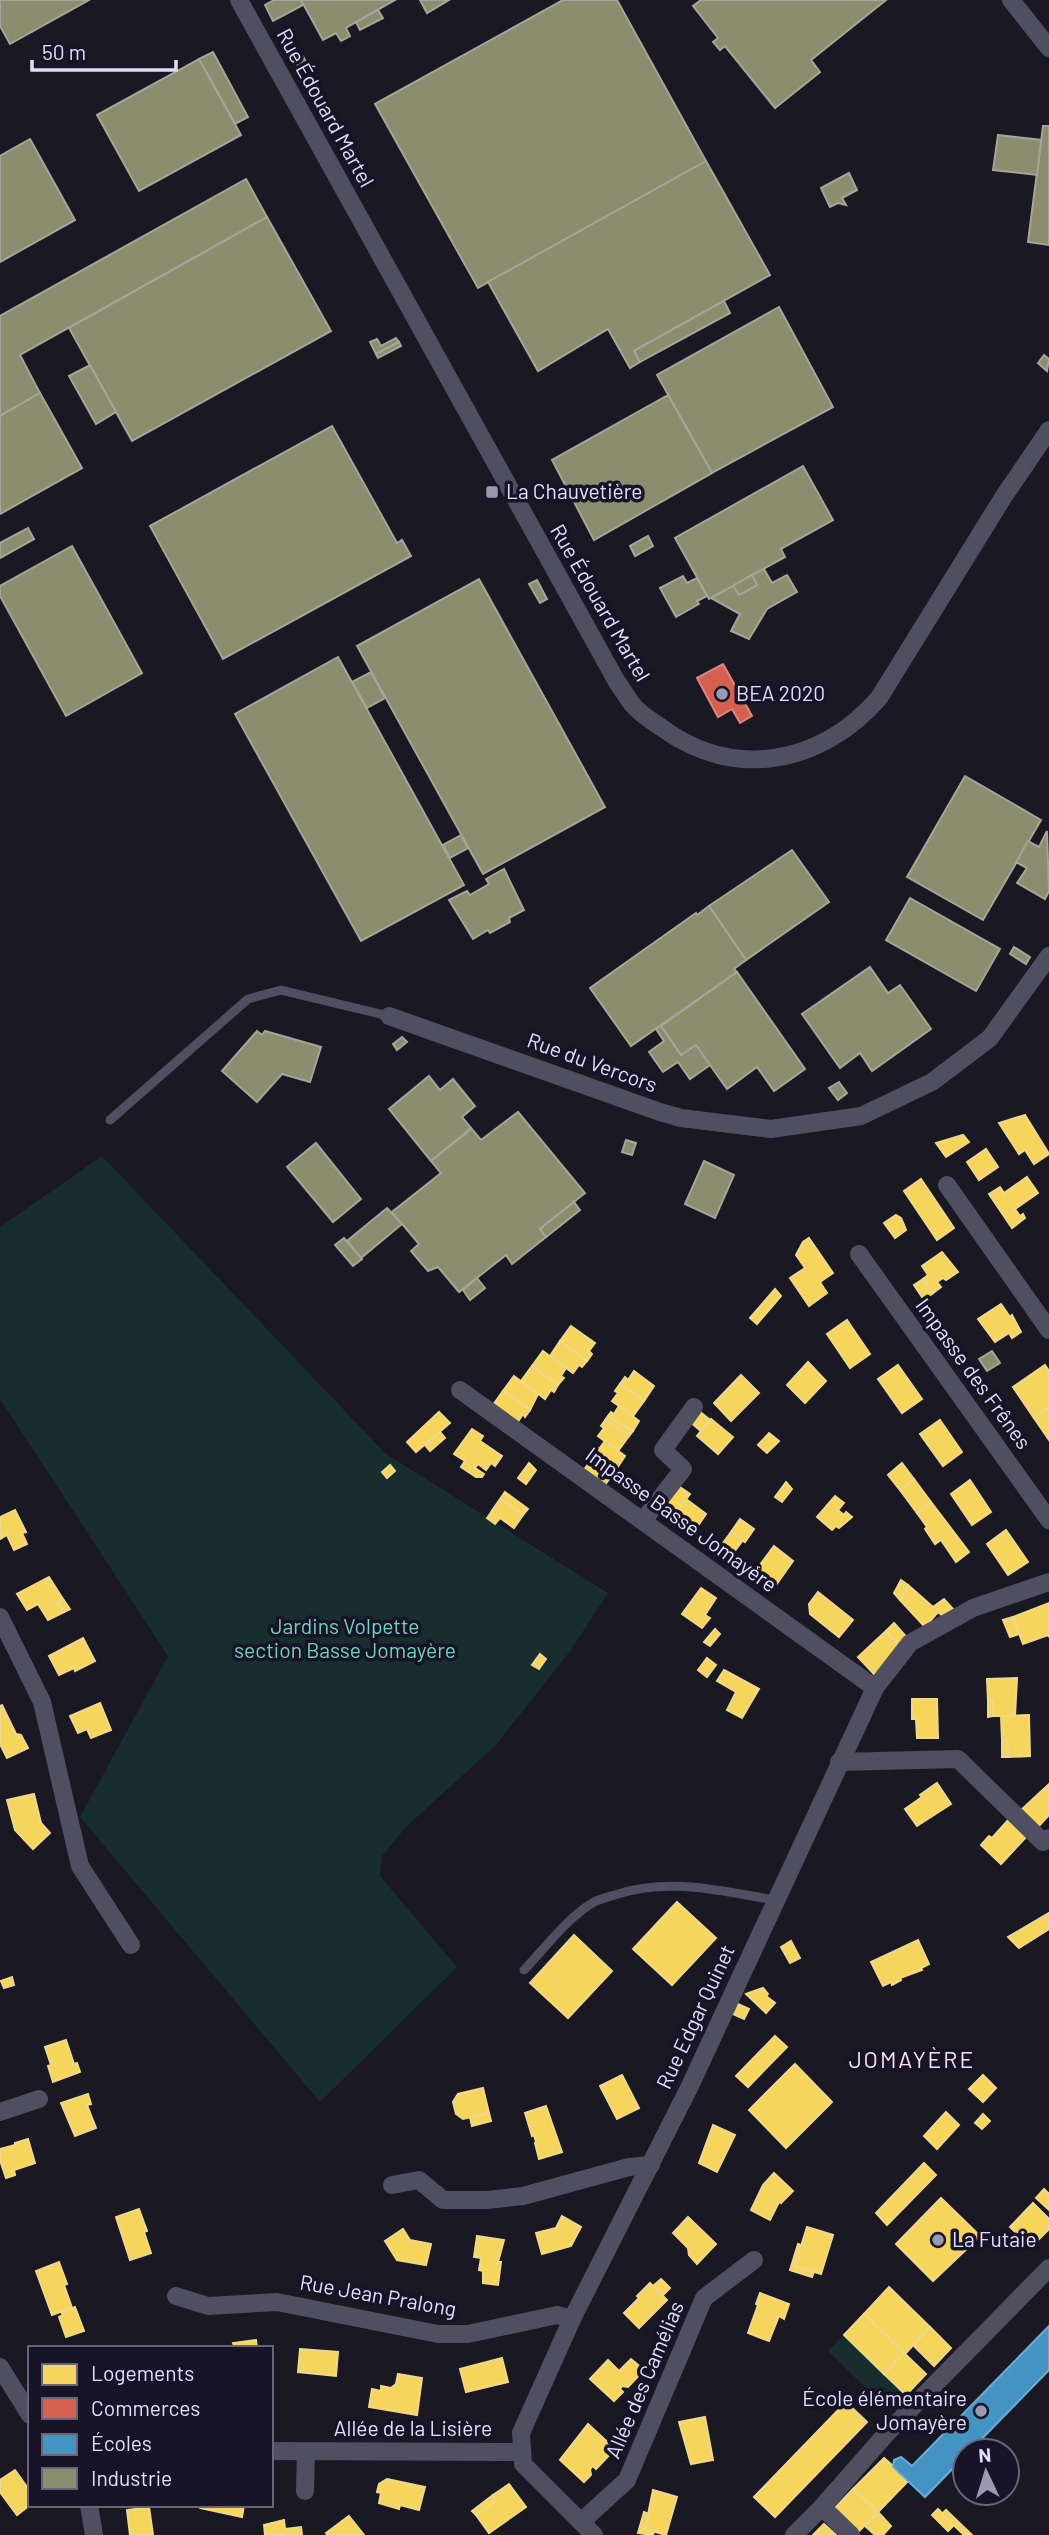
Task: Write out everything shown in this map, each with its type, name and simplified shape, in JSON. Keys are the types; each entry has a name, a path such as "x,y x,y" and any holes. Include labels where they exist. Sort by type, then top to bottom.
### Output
{"street":[{"name":"Rue Édouard Martel","path":"239,0 617,682 638,710 679,741 710,754 749,760 780,756 810,749 838,734 863,715 879,698 1004,496 1049,430"},
{"path":"1011,0 1049,48"},
{"name":"Rue du Vercors","path":"389,1016 660,1112 681,1118 771,1129 861,1116 932,1082 990,1038 1049,956"},
{"path":"947,1185 1049,1330"},
{"name":"Impasse des Frênes","path":"859,1254 1049,1520"},
{"name":"Impasse Basse Jomayère","path":"460,1390 875,1688"},
{"path":"643,1521 682,1469 663,1450 694,1407"},
{"name":"Rue Edgar Quinet","path":"521,2452 521,2433 572,2319 689,2088 875,1688 910,1643 973,1608 1049,1581"},
{"path":"0,1617 42,1702 80,1866 131,1945"},
{"path":"839,1762 958,1759 1043,1842 1049,1839"},
{"path":"0,2112 38,2099"},
{"path":"392,2185 419,2180 443,2200 487,2200 523,2196 629,2167 651,2165"},
{"name":"Allée des Camélias","path":"588,2529 627,2480 704,2298 754,2260"},
{"path":"793,2535 822,2507 887,2433 1049,2267"},
{"name":"Rue Jean Pralong","path":"176,2296 208,2306 277,2302 438,2334 468,2334 557,2315 572,2319"},
{"path":"0,2367 28,2412"},
{"name":"Allée de la Lisière","path":"273,2451 521,2452"},
{"name":"Allée de la Lisière","path":"305,2491 306,2452"},
{"path":"521,2452 523,2464 588,2529"},
{"path":"89,2507 94,2535"},
{"path":"822,2507 851,2535"}],"lane":[{"name":"Rue du Vercors","path":"110,1120 248,999 281,990 389,1016"},
{"path":"524,1970 571,1921 594,1902 624,1892 653,1886 688,1885 775,1900"}],"green space":[{"name":"Jardins Volpette section Basse Jomayère","path":"102,1156 386,1454 608,1593 571,1650 496,1745 406,1827 382,1856 380,1876 457,1967 320,2102 80,1817 168,1656 0,1399 0,1227"},
{"path":"844,2335 906,2395 890,2411 828,2351"}],"building: Logements":[{"path":"1025,1115 1049,1154 1034,1164 1025,1150 1019,1154 999,1123"},
{"path":"963,1135 969,1142 946,1157 936,1143"},
{"path":"986,1149 998,1167 979,1180 967,1162"},
{"path":"1027,1177 1038,1193 1015,1209 1025,1218 1012,1228 989,1194 1000,1187 1004,1193"},
{"path":"921,1179 954,1228 937,1240 904,1191"},
{"path":"896,1215 901,1218 906,1230 895,1238 884,1223"},
{"path":"809,1238 833,1273 820,1282 827,1293 809,1306 790,1278 805,1268 796,1255 803,1242"},
{"path":"942,1252 958,1272 937,1282 941,1287 933,1293 923,1279 928,1275 922,1266"},
{"path":"923,1279 933,1293 924,1300 914,1285"},
{"path":"775,1289 781,1296 757,1324 750,1318"},
{"path":"1001,1304 1010,1317 1012,1315 1021,1332 1012,1338 1009,1333 995,1342 978,1319"},
{"path":"847,1320 870,1354 850,1368 827,1334"},
{"path":"571,1326 595,1343 589,1351 592,1354 587,1361 560,1341"},
{"path":"560,1341 587,1361 582,1367 579,1365 573,1373 550,1356"},
{"path":"543,1351 566,1368 561,1376 564,1378 558,1385 532,1366"},
{"path":"808,1362 826,1381 805,1403 787,1385"},
{"path":"898,1365 922,1399 902,1413 878,1379"},
{"path":"1045,1365 1049,1371 1049,1407 1034,1418 1013,1387"},
{"path":"532,1366 558,1385 545,1399 521,1381"},
{"path":"634,1371 654,1386 644,1401 620,1384 625,1377 628,1380"},
{"path":"741,1375 759,1393 731,1421 714,1403"},
{"path":"514,1376 538,1394 530,1410 503,1391"},
{"path":"620,1384 644,1401 633,1416 612,1401"},
{"path":"503,1391 530,1410 525,1417 523,1414 517,1423 493,1405"},
{"path":"619,1406 639,1421 633,1431 608,1416 611,1412 614,1414"},
{"path":"1049,1407 1049,1440 1034,1418"},
{"path":"699,1411 710,1420 701,1431 689,1421"},
{"path":"439,1412 450,1423 416,1452 407,1442"},
{"path":"608,1416 633,1431 629,1436 606,1419"},
{"path":"606,1419 629,1436 618,1451 598,1436"},
{"path":"711,1419 733,1437 718,1454 697,1436"},
{"path":"940,1420 962,1452 943,1466 920,1434"},
{"path":"472,1429 483,1436 480,1441 502,1456 495,1466 491,1463 486,1470 478,1464 475,1468 484,1474 482,1477 476,1477 461,1467 465,1461 454,1454"},
{"path":"440,1432 445,1438 430,1451 425,1445"},
{"path":"769,1433 779,1441 767,1453 758,1445"},
{"path":"605,1441 625,1456 615,1471 591,1454"},
{"path":"591,1454 615,1471 604,1486 583,1471"},
{"path":"529,1463 536,1470 526,1484 518,1478"},
{"path":"902,1463 914,1479 900,1490 888,1475"},
{"path":"390,1465 395,1471 387,1478 382,1472"},
{"path":"914,1479 931,1502 917,1513 900,1490"},
{"path":"970,1480 991,1512 972,1525 951,1494"},
{"path":"786,1482 792,1489 782,1502 775,1497"},
{"path":"677,1485 690,1494 672,1518 659,1509"},
{"path":"505,1492 528,1509 523,1515 501,1499 491,1512"},
{"path":"835,1496 844,1503 838,1510 852,1517 839,1528 836,1526 832,1530 817,1517"},
{"path":"501,1499 523,1515 514,1528 500,1518 495,1524 487,1518"},
{"path":"686,1499 706,1514 693,1533 672,1518"},
{"path":"931,1502 969,1552 956,1562 941,1540 935,1544 917,1513"},
{"path":"15,1510 26,1532 22,1533 27,1544 14,1550 7,1535 0,1539 0,1517"},
{"path":"740,1519 754,1529 745,1542 731,1532"},
{"path":"1006,1530 1028,1562 1008,1575 987,1544"},
{"path":"731,1532 743,1540 728,1560 717,1551"},
{"path":"774,1546 793,1561 771,1592 751,1577"},
{"path":"49,1577 63,1599 57,1602 64,1612 48,1620 38,1604 27,1610 17,1594"},
{"path":"901,1580 908,1585 900,1600 894,1593"},
{"path":"908,1585 933,1607 944,1599 955,1611 945,1618 938,1612 925,1627 900,1600"},
{"path":"701,1588 716,1598 705,1615 710,1618 702,1628 682,1614"},
{"path":"818,1592 853,1620 839,1637 810,1614 809,1604"},
{"path":"63,1599 70,1609 64,1612 57,1602"},
{"path":"1049,1603 1049,1637 1048,1635 1023,1644 1013,1617"},
{"path":"1013,1617 1019,1634 1010,1637 1003,1620"},
{"path":"894,1623 909,1640 901,1648 886,1631"},
{"path":"715,1629 720,1634 710,1646 704,1642"},
{"path":"886,1631 901,1649 874,1674 858,1657"},
{"path":"83,1638 95,1661 59,1675 49,1656"},
{"path":"540,1654 546,1659 539,1669 532,1665"},
{"path":"707,1658 716,1665 707,1677 698,1670"},
{"path":"724,1670 759,1689 742,1718 727,1710 736,1692 717,1681"},
{"path":"1017,1678 1015,1716 993,1716 993,1701 988,1701 987,1679"},
{"path":"912,1699 937,1699 938,1738 917,1738 916,1719 912,1719"},
{"path":"988,1701 993,1701 993,1716 988,1717"},
{"path":"100,1703 111,1730 91,1738 87,1729 78,1733 70,1716"},
{"path":"2,1705 16,1734 21,1735 28,1748 7,1758 0,1744"},
{"path":"1029,1715 1030,1756 1008,1757 1007,1740 1002,1740 1001,1716"},
{"path":"1002,1740 1007,1740 1008,1757 1002,1757"},
{"path":"937,1783 951,1804 917,1826 905,1809"},
{"path":"1049,1784 1049,1815 1037,1828 1020,1811"},
{"path":"34,1794 41,1823 50,1833 33,1849 15,1830 7,1800"},
{"path":"1010,1818 1028,1835 1001,1864 981,1845 989,1836 992,1838"},
{"path":"677,1902 716,1938 672,1985 633,1949"},
{"path":"1049,1913 1049,1929 1019,1948 1008,1937"},
{"path":"574,1935 612,1971 568,2018 530,1983"},
{"path":"918,1940 929,1964 921,1968 922,1970 900,1978 901,1980 892,1985 891,1982 883,1986 871,1962"},
{"path":"791,1941 800,1958 790,1963 781,1947"},
{"path":"12,1977 14,1985 4,1988 1,1981"},
{"path":"763,1988 768,1994 766,1996 775,2003 766,2013 746,1994"},
{"path":"738,2004 749,2009 744,2019 733,2014"},
{"path":"775,2036 787,2047 748,2087 736,2076"},
{"path":"66,2040 74,2064 77,2063 80,2072 53,2082 45,2047"},
{"path":"795,2064 832,2102 786,2148 749,2110"},
{"path":"622,2075 639,2108 617,2119 600,2086"},
{"path":"983,2075 996,2088 983,2102 969,2089"},
{"path":"483,2088 489,2113 463,2119 456,2114 453,2102 458,2094"},
{"path":"88,2094 91,2104 87,2105 96,2128 75,2136 61,2103"},
{"path":"546,2106 562,2152 539,2159 534,2135 532,2136 525,2113"},
{"path":"946,2112 959,2125 937,2149 924,2136"},
{"path":"489,2113 491,2121 472,2126 470,2117"},
{"path":"983,2114 990,2121 982,2129 975,2123"},
{"path":"713,2125 735,2135 717,2172 699,2163"},
{"path":"28,2139 35,2163 14,2170 15,2175 6,2178 0,2160 0,2149"},
{"path":"924,2163 936,2175 887,2225 876,2213"},
{"path":"774,2173 793,2191 779,2202 770,2220 751,2210 763,2185"},
{"path":"1044,2189 1049,2194 1049,2210 1036,2198"},
{"name":"La Futaie","path":"941,2198 979,2235 933,2281 896,2244"},
{"path":"1033,2203 1049,2219 1049,2229 1031,2247 1010,2227"},
{"path":"139,2209 151,2253 130,2260 116,2217"},
{"path":"562,2216 581,2227 571,2246 542,2254 536,2233 556,2228"},
{"path":"688,2217 716,2244 697,2264 689,2255 688,2248 673,2233"},
{"path":"807,2227 833,2235 821,2274 795,2266"},
{"path":"403,2229 410,2240 431,2244 426,2265 397,2260 385,2241"},
{"path":"477,2236 504,2240 498,2262 501,2262 498,2285 483,2283 483,2271 479,2270 481,2258 474,2257"},
{"path":"798,2244 801,2245 795,2266 814,2272 812,2277 790,2270"},
{"path":"59,2262 72,2308 52,2315 36,2271"},
{"path":"661,2279 670,2288 663,2295 653,2286"},
{"path":"650,2283 667,2300 639,2328 624,2313"},
{"path":"889,2287 930,2327 905,2354 864,2314"},
{"path":"760,2293 789,2304 784,2319 779,2316 769,2341 748,2333"},
{"path":"75,2307 84,2331 66,2337 59,2317 63,2315 61,2312"},
{"path":"864,2314 904,2353 884,2374 844,2335"},
{"path":"930,2327 951,2348 934,2366 913,2345"},
{"path":"256,2340 257,2346 234,2346 233,2343"},
{"path":"300,2349 338,2352 336,2376 298,2372"},
{"path":"904,2353 926,2374 906,2395 884,2374"},
{"path":"502,2358 508,2382 466,2392 460,2369"},
{"path":"631,2359 644,2370 628,2387 622,2386 620,2389 623,2392 614,2401 590,2379 608,2360 619,2371"},
{"path":"398,2374 422,2378 417,2415 369,2407 372,2389 381,2391 381,2386 391,2388 396,2384"},
{"path":"846,2402 867,2422 775,2517 754,2497"},
{"path":"705,2417 713,2460 691,2464 679,2422"},
{"path":"588,2424 615,2449 596,2469 593,2466 590,2469 591,2475 584,2482 560,2460"},
{"path":"884,2458 909,2480 878,2512 853,2489"},
{"path":"15,2470 28,2486 28,2507 17,2515 0,2492 0,2480"},
{"path":"387,2479 425,2487 419,2510 400,2505 399,2509 379,2503 379,2484"},
{"path":"509,2484 526,2507 489,2533 476,2515 496,2500 493,2495"},
{"path":"853,2489 878,2512 858,2532 834,2509"},
{"path":"653,2490 677,2497 666,2535 645,2529"},
{"path":"493,2495 496,2500 476,2515 472,2511"},
{"path":"149,2507 153,2535 130,2535 127,2510"},
{"path":"200,2507 244,2507 242,2517"},
{"path":"938,2509 954,2525 948,2531 932,2515"},
{"path":"946,2510 972,2535 964,2535 942,2514"},
{"path":"644,2512 649,2514 645,2529 654,2532 653,2535 638,2533"},
{"path":"878,2512 891,2526 883,2535 875,2535 865,2526"},
{"path":"349,2516 364,2535 327,2535 326,2533"},
{"path":"284,2520 285,2529 301,2527 302,2535 265,2535 264,2525"},
{"path":"824,2524 836,2535 813,2535"}],"building: Commerces":[{"name":"BEA 2020","path":"723,664 752,716 740,723 732,709 718,717 697,678"}],"building: Écoles":[{"path":"1049,2326 1049,2370 984,2437 951,2437 951,2470 925,2497 893,2467 894,2460 901,2457 912,2466"}],"building: Industrie":[{"path":"0,0 89,0 10,44 0,26"},
{"path":"274,0 301,0 303,5 273,21 265,5"},
{"path":"301,0 395,0 346,28 350,36 341,41 336,33 323,40"},
{"path":"420,0 449,0 427,13"},
{"path":"563,0 617,0 706,161 478,288 375,104"},
{"path":"701,0 886,0 811,60 820,72 775,108 725,46 720,50 713,42 718,38 693,6"},
{"path":"378,10 383,18 360,30 356,22"},
{"path":"213,52 248,117 235,124 199,59"},
{"path":"301,53 313,74 305,79 293,57"},
{"path":"199,59 241,135 139,191 97,115"},
{"path":"1043,126 1049,126 1049,245 1028,242"},
{"path":"998,135 1041,140 1037,175 993,170"},
{"path":"30,139 75,220 0,262 0,156"},
{"path":"706,161 770,275 634,351 640,362 630,368 608,329 538,371 488,282"},
{"path":"849,173 857,190 842,198 846,205 838,203 830,207 821,188"},
{"path":"246,179 267,217 20,355 40,393 0,416 0,316"},
{"path":"267,217 331,331 132,441 69,328"},
{"path":"724,301 730,313 640,362 634,351"},
{"path":"779,307 833,407 712,473 657,375"},
{"path":"396,338 399,342 376,354 370,342 377,339 381,346"},
{"path":"399,342 401,346 378,358 376,354"},
{"path":"1044,355 1049,359 1047,371 1038,363"},
{"path":"90,365 116,412 96,424 69,376"},
{"path":"40,393 82,468 0,514 0,416"},
{"path":"668,395 712,473 594,540 552,460"},
{"path":"332,426 397,543 402,540 411,556 223,659 150,526"},
{"path":"803,466 833,520 781,549 785,557 709,599 675,538"},
{"path":"28,528 34,539 0,558 0,543"},
{"path":"648,536 653,546 635,556 630,546"},
{"path":"72,546 142,673 66,716 0,596 0,586"},
{"path":"764,569 772,583 787,575 797,592 767,609 749,639 731,631 740,614 711,598 733,586 739,595 757,585 752,575"},
{"path":"752,575 757,585 739,595 733,586"},
{"path":"683,576 687,583 697,578 707,596 697,601 699,604 676,617 660,588"},
{"path":"479,579 605,807 483,874 357,646"},
{"path":"537,580 547,599 540,603 529,584"},
{"path":"338,657 464,885 361,941 235,714"},
{"path":"371,672 385,698 367,708 352,682"},
{"path":"965,776 1041,820 983,920 907,877"},
{"path":"1047,831 1049,891 1045,899 1017,883 1027,868 1016,862 1028,841 1039,847"},
{"path":"461,835 468,848 450,858 443,845"},
{"path":"792,850 829,902 746,960 709,906"},
{"path":"504,869 524,910 509,918 510,922 473,939 449,900 467,891 470,895 489,884 486,879"},
{"path":"910,898 1000,949 976,991 886,940"},
{"path":"709,906 746,960 734,969 737,972 631,1046 590,988"},
{"path":"1014,947 1030,957 1026,964 1010,954"},
{"path":"870,967 888,993 900,985 931,1029 872,1071 860,1053 840,1068 802,1014"},
{"path":"737,972 805,1069 774,1091 757,1067 727,1089 696,1045 681,1055 661,1026"},
{"path":"661,1026 681,1055 696,1045 710,1065 690,1079 678,1062 663,1072 649,1052 664,1041 656,1029"},
{"path":"257,1031 262,1035 265,1031 321,1047 310,1082 282,1074 257,1102 222,1071"},
{"path":"402,1037 407,1042 397,1050 393,1044"},
{"path":"429,1076 440,1090 453,1079 475,1106 462,1117 471,1128 431,1161 389,1109"},
{"path":"839,1082 847,1093 838,1100 829,1088"},
{"path":"518,1112 585,1193 540,1229 546,1237 512,1264 506,1255 459,1292 438,1267 428,1271 411,1251 419,1244 392,1212 441,1173 431,1161 471,1128 481,1140"},
{"path":"626,1140 636,1143 632,1155 622,1152"},
{"path":"316,1143 361,1199 333,1222 287,1167"},
{"path":"704,1161 734,1175 715,1218 685,1204"},
{"path":"574,1202 580,1210 546,1237 540,1229"},
{"path":"387,1208 402,1224 361,1258 347,1241"},
{"path":"344,1238 362,1259 353,1266 335,1245"},
{"path":"477,1278 485,1288 470,1300 463,1290"},
{"path":"992,1351 1000,1363 987,1371 979,1359"}],"place":[{"name":"La Chauvetière","path":"492,492"},
{"name":"BEA 2020","path":"722,694"},
{"name":"La Futaie","path":"938,2240"},
{"name":"École élémentaire Jomayère","path":"981,2411"}],"district":[{"name":"JOMAYÈRE","path":"912,2060"}]}
